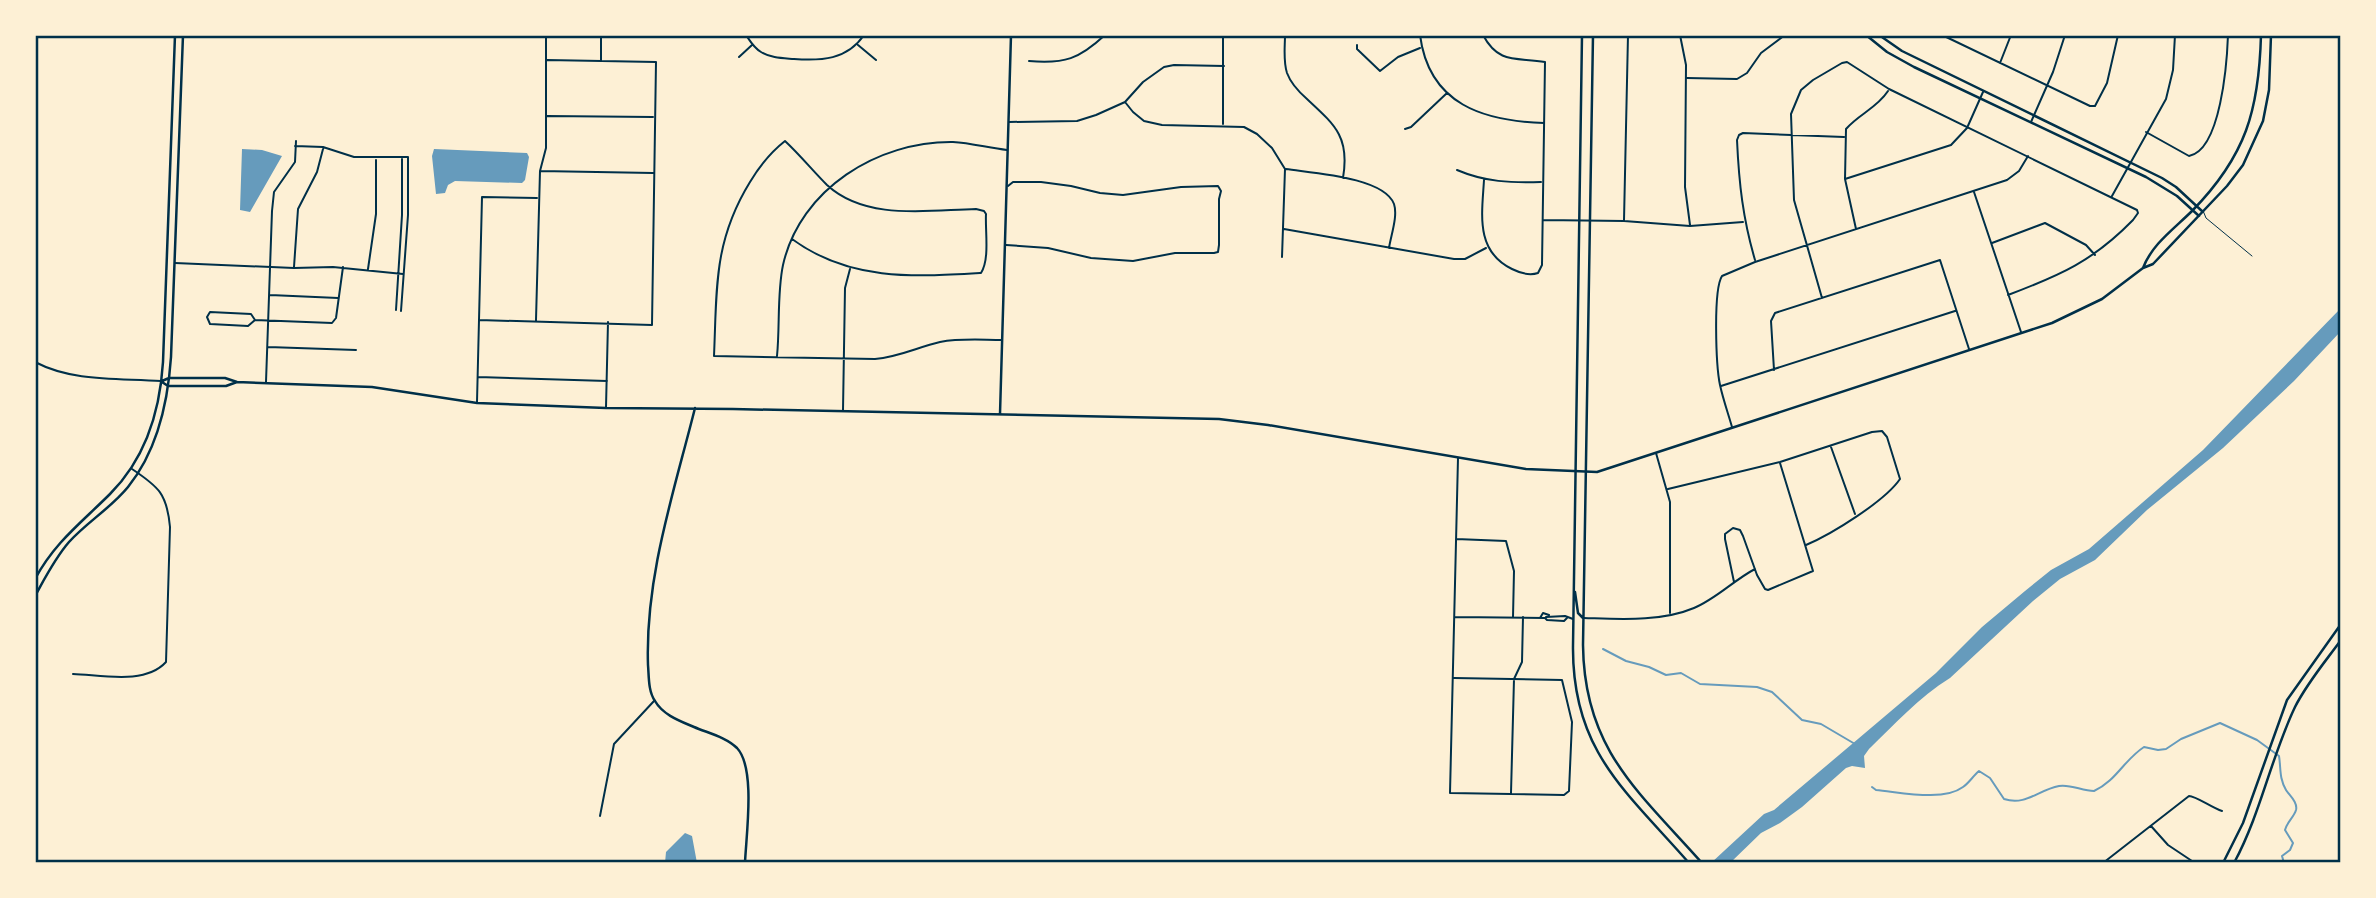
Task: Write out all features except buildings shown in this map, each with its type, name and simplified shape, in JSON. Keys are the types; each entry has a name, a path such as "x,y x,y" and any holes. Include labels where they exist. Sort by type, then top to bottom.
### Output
{"street":[{"path":"35,579 63,537 111,493 131,469 153,425 162,381 175,35"},
{"path":"35,596 69,542 118,498 138,473 155,436 169,378 183,35"},
{"path":"536,321 540,171 546,148 546,35"},
{"path":"601,35 601,61"},
{"path":"746,35 760,52 776,58 818,61 841,56 864,35"},
{"path":"1000,414 1011,35"},
{"path":"1029,61 1077,57 1105,35"},
{"path":"1223,35 1223,125"},
{"path":"1285,35 1285,65 1290,79 1341,136 1346,156 1343,178"},
{"path":"1420,35 1421,48 1433,74 1461,104 1483,115 1510,121 1544,123"},
{"path":"1483,35 1489,45 1512,60 1545,62 1542,265 1538,273 1527,274 1507,267 1487,248 1481,224 1484,180"},
{"path":"1582,35 1574,681 1591,739 1614,779 1689,863"},
{"path":"1593,35 1583,618 1585,687 1599,733 1625,777 1702,863"},
{"path":"1624,221 1628,35"},
{"path":"1680,35 1685,51 1685,187 1690,226"},
{"path":"1686,78 1742,77 1761,53 1784,35"},
{"path":"1866,35 1897,58 2161,185 2199,216"},
{"path":"1879,35 1902,51 2131,161 2169,182 2203,212"},
{"path":"1942,35 2090,106 2097,105 2106,83 2118,35"},
{"path":"1951,39 1953,35"},
{"path":"2000,63 2011,35"},
{"path":"2030,122 2061,53 2065,35"},
{"path":"2112,196 2164,104 2172,81 2175,35"},
{"path":"2146,132 2189,156 2196,154 2217,116 2224,90 2228,35"},
{"path":"2143,268 2152,250 2193,210 2230,163 2248,129 2260,71 2261,35"},
{"path":"35,362 70,375 162,381 169,378 225,378 237,382 372,387 477,403 606,408 1219,419 1526,469 1597,472 2071,316 2102,299 2164,255 2243,164 2263,121 2269,90 2271,35"},
{"path":"739,57 752,44"},
{"path":"857,44 876,60"},
{"path":"1357,45 1357,49 1380,71 1398,57 1421,48"},
{"path":"479,320 652,325 656,62 547,60"},
{"path":"1822,298 1794,200 1791,114 1801,90 1813,80 1847,62 1889,89 2137,210 2133,220 2095,255 2062,274 2008,295"},
{"path":"1009,122 1072,122 1125,102 1143,82 1164,67 1224,66"},
{"path":"1857,230 1845,179 1844,137 1850,124 1877,104 1889,89"},
{"path":"1845,179 1957,141 1967,128 1984,91"},
{"path":"1405,129 1411,127 1447,92"},
{"path":"1125,102 1139,117 1152,124 1244,127 1257,134 1276,152 1285,169 1283,257"},
{"path":"546,117 656,117"},
{"path":"1755,262 1744,222 1740,193 1739,135 1844,137"},
{"path":"265,383 274,192 295,162 296,141"},
{"path":"792,239 826,260 850,269 885,274 981,274 985,259 984,211 880,209 853,201 829,186 785,141 757,171 733,212 723,241 716,277 714,356 875,359 895,357 947,341 1003,340"},
{"path":"777,357 783,266 792,239 809,208 829,186 873,159 911,147 953,142 1008,150"},
{"path":"295,146 323,147 354,157 408,158 408,215 401,311"},
{"path":"294,268 298,209 317,172 323,147"},
{"path":"1733,428 1720,386 1717,344 1719,281 1725,273 1974,192 2013,176 2028,156"},
{"path":"368,270 376,214 376,158"},
{"path":"396,310 402,158"},
{"path":"1285,169 1343,178 1376,187 1393,201 1395,212 1389,248"},
{"path":"1457,170 1484,180 1510,183 1542,182"},
{"path":"540,171 654,173"},
{"path":"1005,245 1048,247 1091,258 1133,261 1175,253 1218,252 1221,188 1181,187 1123,195 1041,182 1013,182 1007,187"},
{"path":"1974,192 2021,333"},
{"path":"477,403 482,197 539,198"},
{"path":"1543,220 1624,221 1690,226 1744,222"},
{"path":"1991,244 2045,223 2087,245 2095,255"},
{"path":"1283,229 1459,260 1487,248"},
{"path":"1773,370 1772,316 1783,309 1940,260 1969,350"},
{"path":"174,263 294,268 343,267 404,274"},
{"path":"254,320 251,314 210,312 207,317 210,324 235,326 248,326 254,320 332,323 336,318 343,267"},
{"path":"842,411 845,288 850,269"},
{"path":"269,295 339,298"},
{"path":"1720,386 1956,310"},
{"path":"1578,317 1589,318"},
{"path":"606,408 608,322"},
{"path":"267,347 356,351"},
{"path":"477,377 607,381"},
{"path":"162,381 168,386 226,386 237,382"},
{"path":"695,408 652,591 648,656 650,685 654,701 661,710 728,741 744,758 747,779 745,863"},
{"path":"1668,489 1780,462 1882,431 1887,437 1900,479 1885,495 1820,539 1806,545"},
{"path":"1831,446 1855,516"},
{"path":"1656,453 1668,489 1671,514 1671,614"},
{"path":"1454,678 1562,680 1572,722 1569,791 1564,795 1450,793 1458,457"},
{"path":"1734,582 1725,539 1725,534 1733,528 1740,530 1744,536 1765,589 1813,570 1780,462"},
{"path":"73,674 136,676 158,671 166,662 170,527 167,507 158,488 131,469"},
{"path":"1456,539 1506,541 1514,571 1513,617"},
{"path":"1574,578 1577,613 1583,618 1640,618 1671,614 1701,604 1755,569"},
{"path":"1539,618 1543,613 1573,619"},
{"path":"1545,618 1549,616"},
{"path":"1454,617 1523,617 1564,621 1566,618"},
{"path":"1511,794 1514,679 1522,662 1523,617"},
{"path":"2223,863 2240,831 2287,700 2341,624"},
{"path":"2234,863 2248,838 2287,726 2306,688 2341,640"},
{"path":"600,816 614,744 654,701"},
{"path":"2103,863 2191,796 2210,808 2222,811"},
{"path":"2150,825 2168,845 2195,863"},
{"path":"2183,863 2187,858"}],"lane":[{"path":"2203,212 2206,218"},
{"path":"2199,216 2206,218 2252,256"}],"water":[{"path":"242,149 262,150 282,156 250,212 240,210"},
{"path":"434,149 527,153 529,157 525,180 522,183 455,181 448,185 445,193 436,194 432,156"},
{"path":"2341,308 2341,331 2294,381 2223,448 2147,510 2095,560 2060,579 1950,678 1917,702 1869,749 1864,756 1865,768 1846,768 1802,807 1761,833 1730,863 1711,863 1764,814 1774,810 1936,673 1982,627 2051,570 2089,549 2203,450"},
{"path":"685,833 692,836 697,863 665,863 666,852"}],"waterway":[{"path":"1603,649 1626,661 1666,675 1681,673 1700,684 1757,687 1772,692 1802,720 1821,724 1855,744"},
{"path":"1872,787 1876,790 1909,794 1944,794 1963,787 1979,771 1990,778 2004,799 2012,801 2026,799 2059,786 2094,791 2108,782 2144,747 2166,749 2181,739 2220,723 2257,740 2279,756 2282,781 2296,807 2285,830 2293,843 2290,850 2282,856 2284,863"}]}
